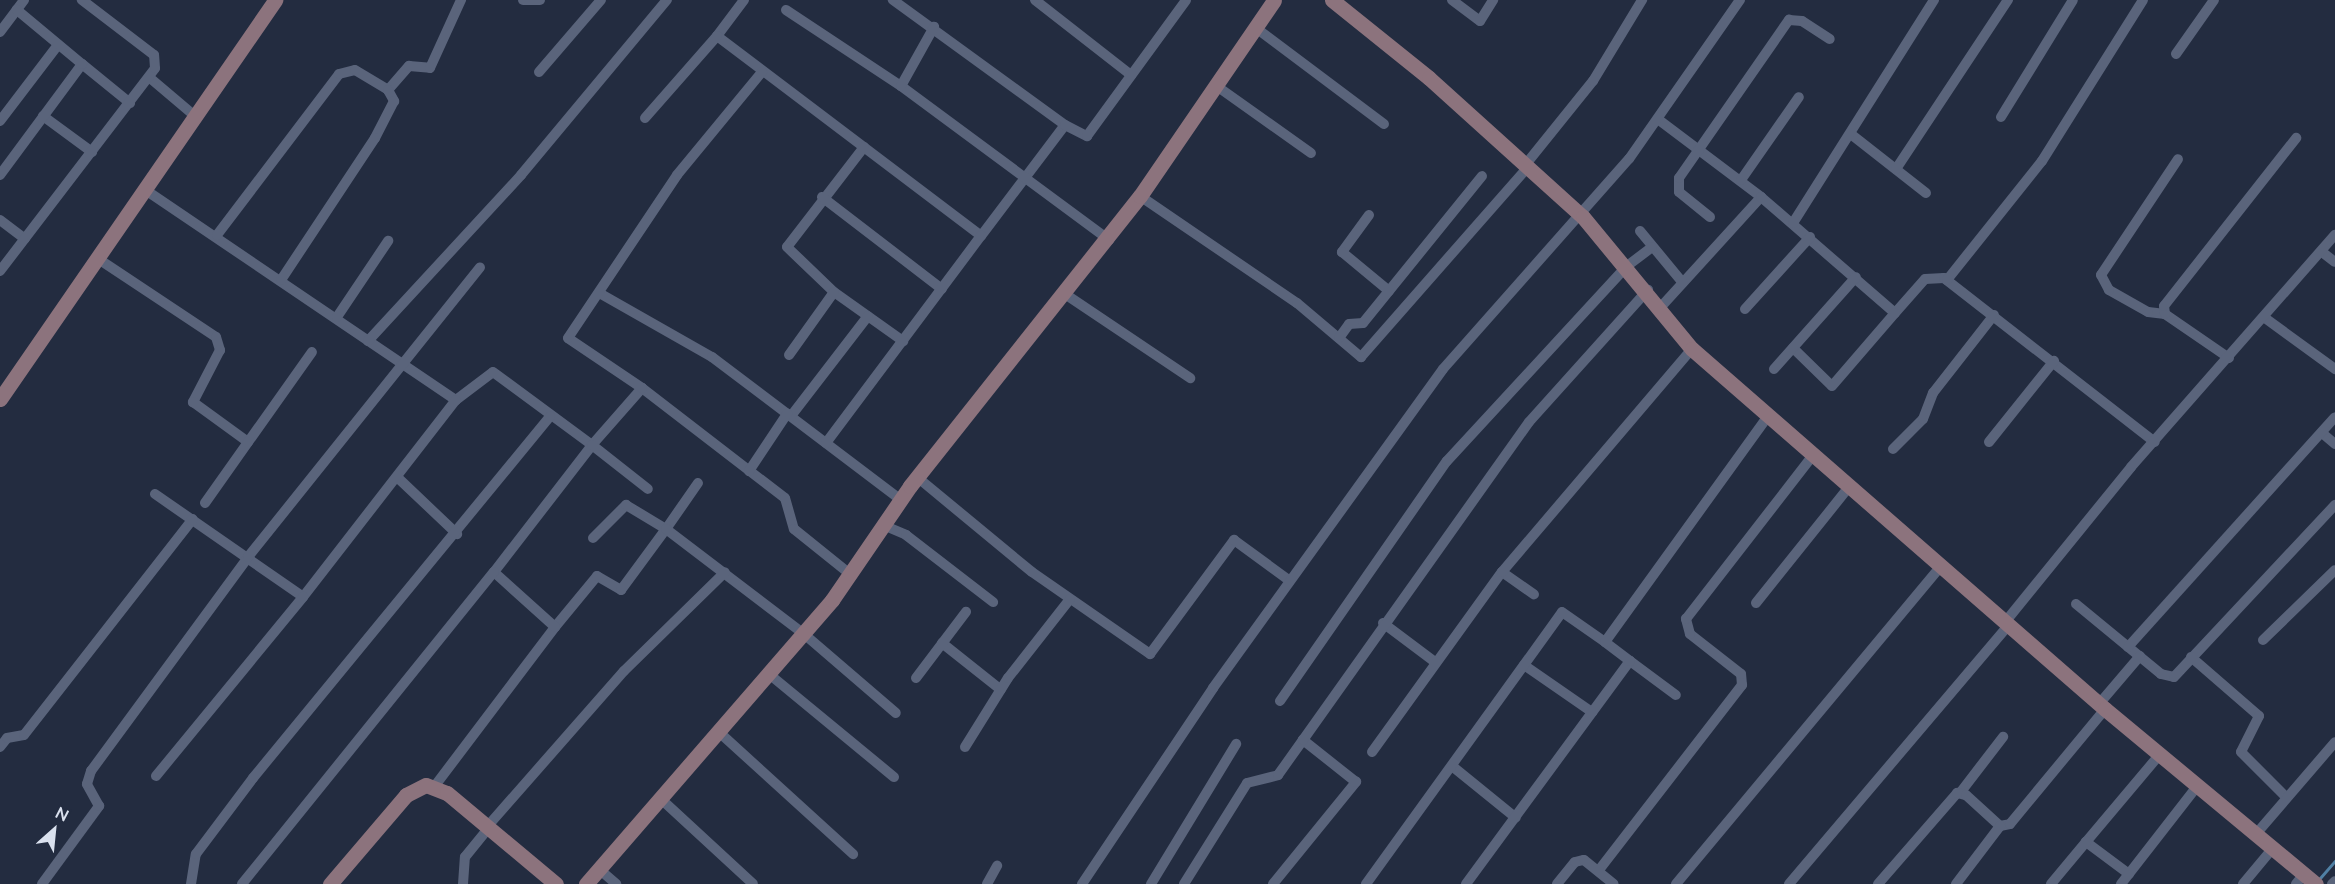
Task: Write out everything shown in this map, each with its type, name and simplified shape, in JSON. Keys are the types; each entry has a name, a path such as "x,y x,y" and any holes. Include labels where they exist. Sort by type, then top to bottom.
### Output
{"street":[{"path":"0,32 24,0"},
{"path":"0,271 150,78 154,55 82,0"},
{"path":"0,399 100,260 275,0"},
{"path":"388,90 409,66 430,68 461,0"},
{"path":"523,0 540,0"},
{"path":"539,72 601,0"},
{"path":"368,341 521,175 668,0"},
{"path":"645,118 717,36 744,0"},
{"path":"893,0 934,27 1065,125 1087,136 1186,0"},
{"path":"1035,0 1131,75"},
{"path":"586,884 804,634 917,477 1109,240 1218,87 1274,0"},
{"path":"1332,0 1528,165 1583,217 1648,290 1692,349 2102,707 2273,848 2305,881"},
{"path":"1452,0 1480,21 1493,0"},
{"path":"1140,196 1338,338 1361,357 1528,165 1593,81 1642,0"},
{"path":"1082,884 1290,581 1443,369 1583,217 1659,120 1740,0"},
{"path":"1793,224 1852,135 1934,0"},
{"path":"1896,169 2008,0"},
{"path":"2001,117 2073,0"},
{"path":"1947,280 2048,152 2143,0"},
{"path":"2175,54 2214,0"},
{"path":"17,10 130,103"},
{"path":"786,10 901,86 1109,240"},
{"path":"1710,217 1676,188 1701,148 1789,20 1802,21 1830,39"},
{"path":"901,86 934,27"},
{"path":"1256,28 1384,124"},
{"path":"717,36 981,236"},
{"path":"0,121 58,45"},
{"path":"0,175 82,64"},
{"path":"217,235 339,74 355,70 388,90 394,101 375,138 281,280"},
{"path":"762,72 677,175 601,294 568,338 642,388 789,503 798,533 849,574"},
{"path":"150,78 196,117"},
{"path":"1218,87 1311,153"},
{"path":"1741,180 1799,97"},
{"path":"43,116 92,152"},
{"path":"1659,120 1701,148 1761,196 1856,277 1895,314"},
{"path":"826,443 1065,125"},
{"path":"1852,135 1926,193"},
{"path":"2165,314 2166,303 2296,138"},
{"path":"864,147 822,197 788,247 834,292 903,341"},
{"path":"2178,159 2101,275 2109,290 2148,312 2165,314 2229,358"},
{"path":"1338,338 1349,324 1363,323 1482,176"},
{"path":"147,191 217,235 337,317 399,364 456,400"},
{"path":"1661,307 1761,196"},
{"path":"822,197 942,289"},
{"path":"1369,215 1342,252 1389,291"},
{"path":"1,222 25,239"},
{"path":"1640,231 1683,283"},
{"path":"1789,884 2008,623 2155,442 2335,235"},
{"path":"1745,309 1810,237"},
{"path":"337,317 388,242"},
{"path":"1280,701 1447,461 1627,266 1652,247"},
{"path":"2322,252 2335,262"},
{"path":"100,260 216,337 220,350 193,402 248,441"},
{"path":"42,884 99,806 87,784 91,771 248,557 399,364 480,267"},
{"path":"1793,348 1832,386 1925,279 1934,275 1947,280 1994,315 2155,442"},
{"path":"1774,369 1856,277"},
{"path":"1184,884 1247,783 1278,775 1383,623 1529,422 1648,290"},
{"path":"789,355 834,292"},
{"path":"601,294 712,357 901,500"},
{"path":"1065,294 1190,378"},
{"path":"1893,449 1923,419 1933,393 1994,315"},
{"path":"749,471 789,415 868,316"},
{"path":"2265,318 2335,369"},
{"path":"1372,752 1502,572 1692,349"},
{"path":"205,503 312,352"},
{"path":"1989,442 2054,361"},
{"path":"156,776 303,597 456,400 493,372 648,489"},
{"path":"242,884 494,572 592,445 642,388"},
{"path":"190,884 196,854 233,804 457,534 550,416"},
{"path":"1605,642 1768,416"},
{"path":"2128,647 2335,417"},
{"path":"2322,433 2335,444"},
{"path":"1599,870 1742,685 1736,669 1690,634 1686,619 1813,455"},
{"path":"397,477 457,534"},
{"path":"917,477 1070,599 1150,654 1234,540 1290,581"},
{"path":"434,787 555,627 597,576 621,590 698,483"},
{"path":"1756,603 1849,487"},
{"path":"155,494 303,597"},
{"path":"593,538 626,505 666,529 725,572 804,634 896,713"},
{"path":"2076,604 2170,678 2335,505"},
{"path":"0,747 7,738 24,735 193,519"},
{"path":"883,525 906,535 993,602"},
{"path":"1676,884 1940,567"},
{"path":"2263,640 2335,570"},
{"path":"494,572 555,627"},
{"path":"463,884 465,857 487,828 624,671 725,572"},
{"path":"1502,572 1534,594"},
{"path":"965,747 1000,690 1070,599"},
{"path":"916,678 966,612"},
{"path":"1366,884 1562,612 1676,695"},
{"path":"1383,623 1436,662"},
{"path":"942,643 1000,690"},
{"path":"1956,884 2000,826 2020,813 2140,656"},
{"path":"2192,657 2259,716 2241,752 2286,797"},
{"path":"1466,884 1630,661"},
{"path":"1524,665 1592,712"},
{"path":"769,674 894,777"},
{"path":"720,733 853,854"},
{"path":"1878,884 1960,793 2003,736"},
{"path":"1273,884 1356,782 1303,740"},
{"path":"2256,834 2335,742"},
{"path":"1151,884 1236,744"},
{"path":"2051,884 2160,754"},
{"path":"1452,766 1516,818"},
{"path":"2121,884 2198,785"},
{"path":"330,884 406,795 419,786 434,787 556,884"},
{"path":"1960,793 2000,826"},
{"path":"661,799 753,884"},
{"path":"2086,842 2129,874"},
{"path":"2243,884 2273,848"},
{"path":"1557,884 1579,860 1599,870 1614,884"},
{"path":"987,884 997,866"},
{"path":"599,869 616,884"},
{"path":"2332,884 2335,880"}],"waterway":[{"path":"2320,878 2335,861"}]}
